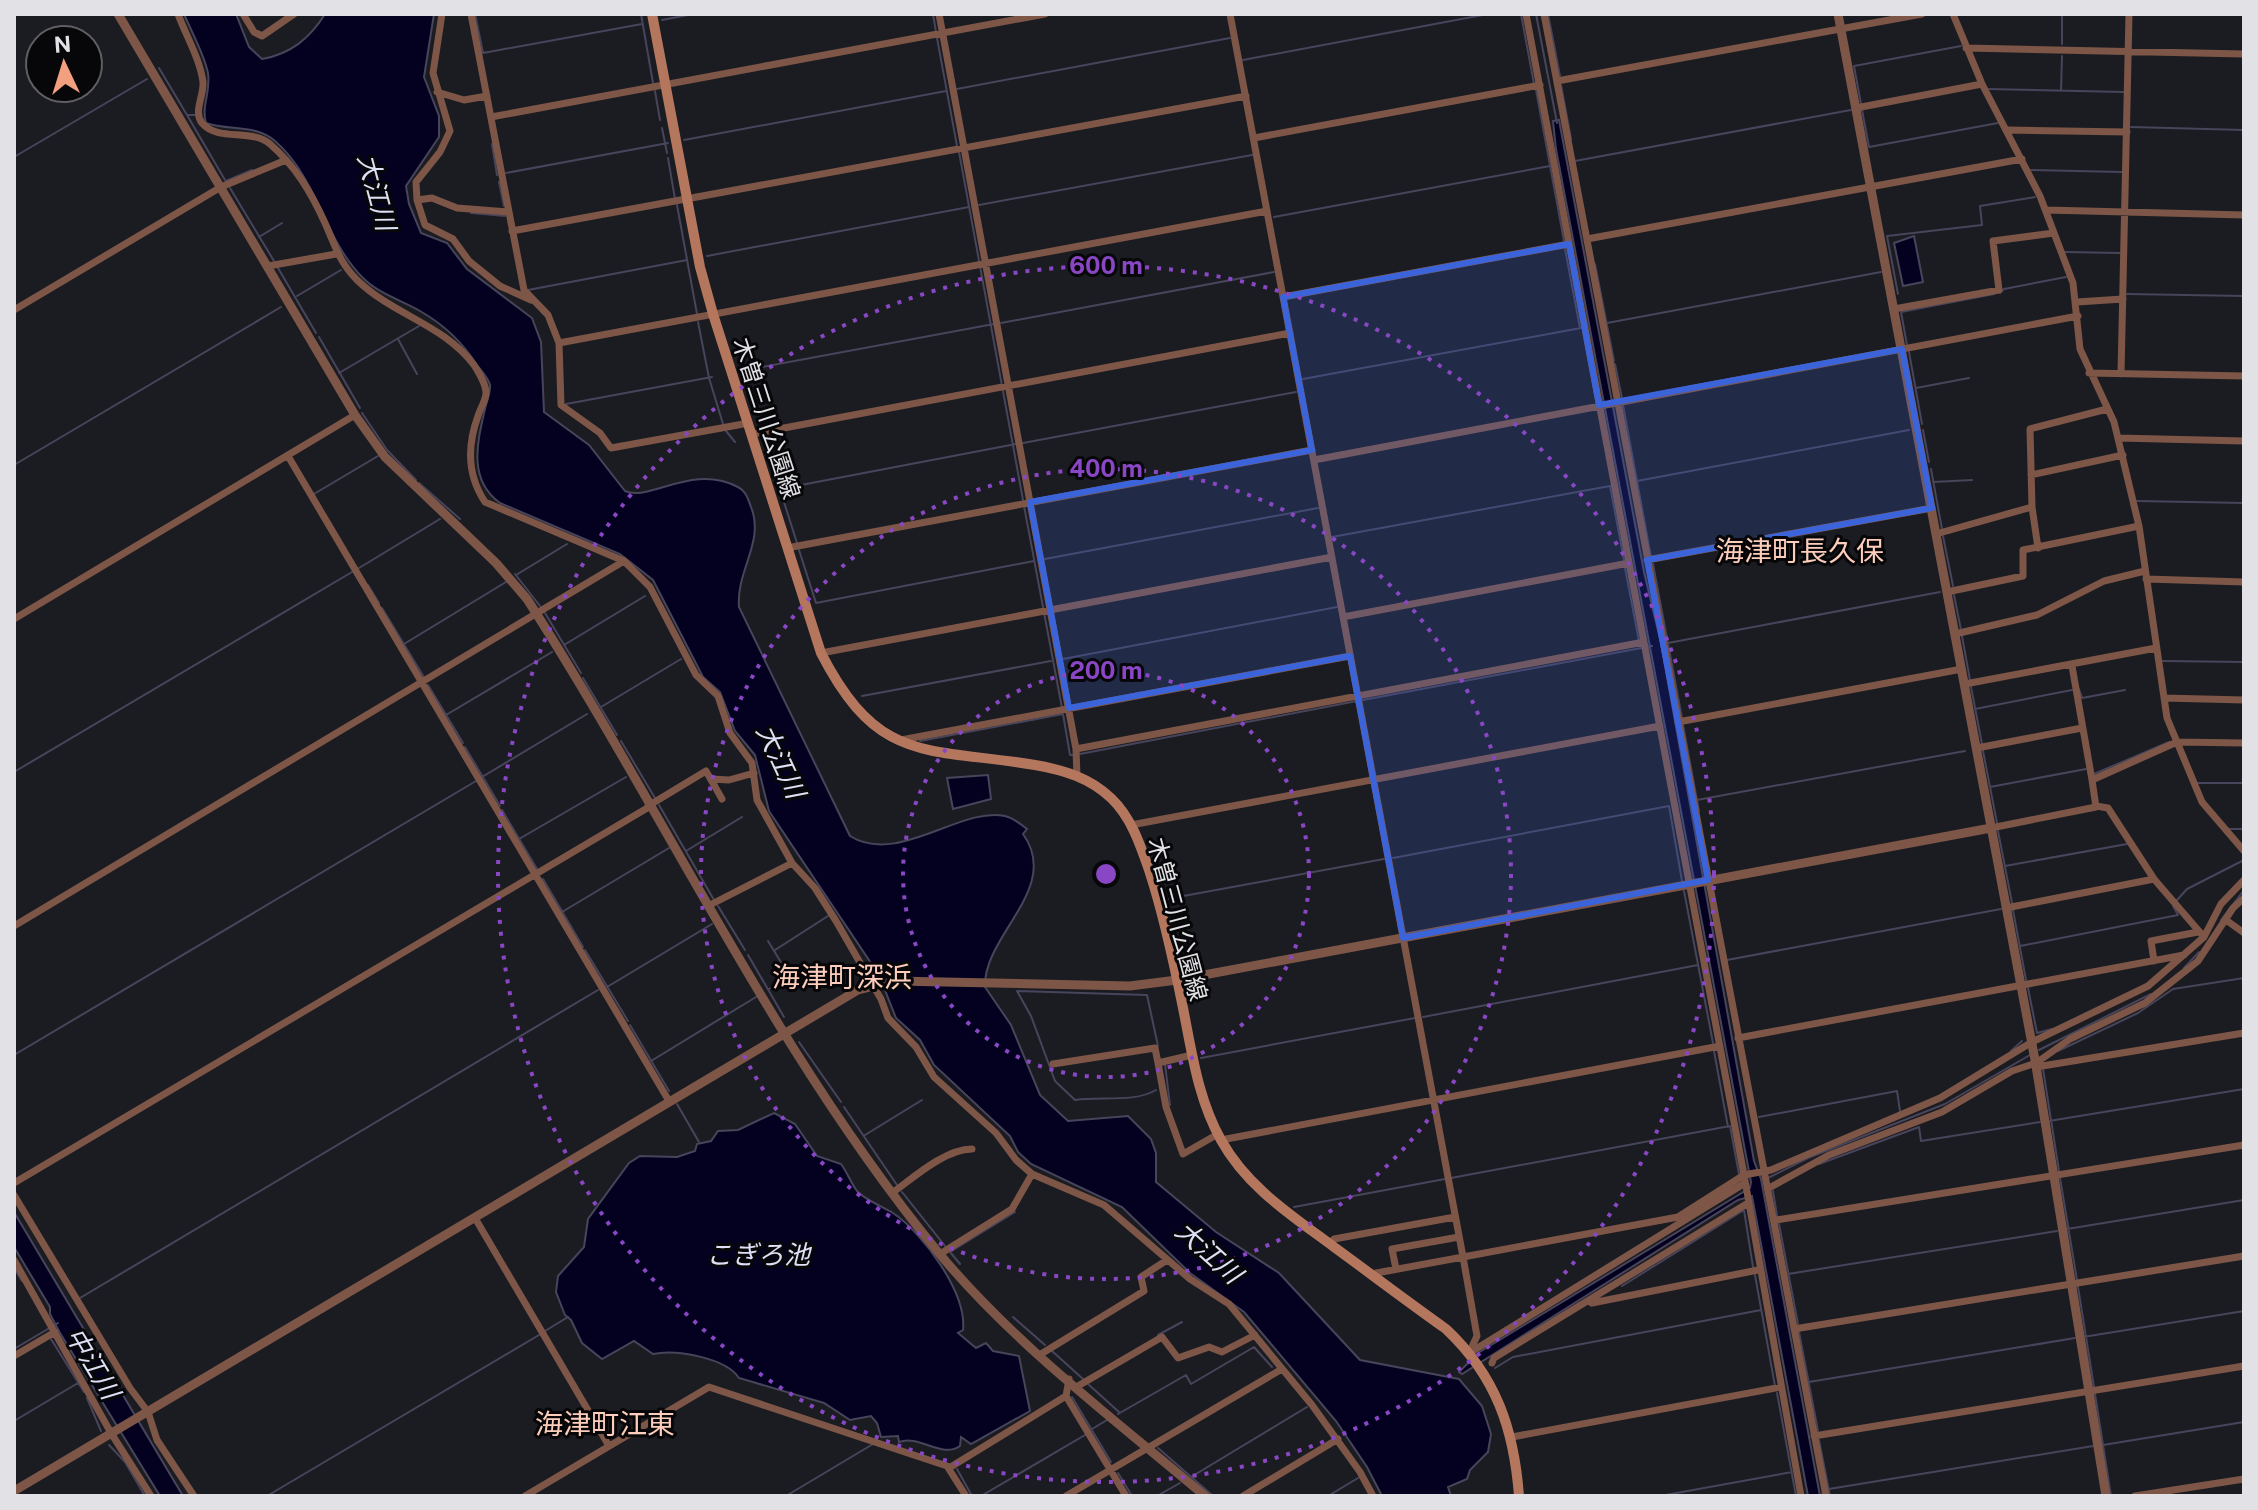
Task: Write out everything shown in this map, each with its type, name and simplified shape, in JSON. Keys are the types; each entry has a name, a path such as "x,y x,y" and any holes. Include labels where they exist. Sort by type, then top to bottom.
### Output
{"main road":[{"name":"木曽三川公園線","path":"652,14 713,314 821,653 854,707 899,740 943,756 1025,763 1077,776 1114,801 1131,825 1154,885 1204,1104 1219,1137 1252,1184 1446,1329 1478,1361 1500,1401 1512,1437 1519,1496"}],"street":[{"path":"118,14 355,415 385,457 507,574 537,615 784,1034 892,1193 940,1254 1041,1354 1205,1496"},
{"path":"178,14 201,75 203,86 198,114 202,123 216,132 265,139 298,170 313,196 336,254 370,291 422,319 452,341 481,376 487,394 469,451 471,473 485,502 624,561 650,587 696,675 718,696 730,733 745,752 754,773 757,800 792,863 815,888 876,984 888,1018 916,1047 934,1077 996,1133 1016,1160 1032,1174 1104,1205 1167,1260 1229,1304 1338,1439 1373,1496"},
{"path":"243,14 254,32 262,36 294,14"},
{"path":"442,14 433,62 437,92 448,116 450,131 440,152 416,182 417,200 425,225 453,239 469,261 500,286 537,301"},
{"path":"471,14 524,290 548,315 559,343 561,405 600,433 611,448 1004,385 1290,333"},
{"path":"939,14 939,33 1026,503 1065,709 1078,759 1077,776"},
{"path":"491,117 1045,14"},
{"path":"1230,14 1463,1257 1477,1336 1478,1361"},
{"path":"1526,14 1746,1179 1758,1270 1801,1496"},
{"path":"1544,14 1707,880 1765,1178 1776,1220 1826,1496"},
{"path":"1838,14 2036,1063 2106,1496"},
{"path":"1557,81 1922,14"},
{"path":"1953,14 1982,84 2046,210 2077,302 2080,349 2107,409 2123,455 2139,526 2164,698 2177,742 2202,802 2244,851"},
{"path":"2121,374 2129,14"},
{"path":"1966,48 2244,54"},
{"path":"1856,108 1982,84"},
{"path":"1254,138 1540,85"},
{"path":"437,92 464,100 487,96"},
{"path":"512,231 1246,96"},
{"path":"2008,130 2127,132"},
{"path":"1587,239 2022,159"},
{"path":"14,310 221,187 286,160"},
{"path":"417,200 432,198 457,208 508,212"},
{"path":"2046,210 2244,215"},
{"path":"559,343 1267,211"},
{"path":"1894,309 1999,290 1993,241 2054,233"},
{"path":"1283,297 1569,244"},
{"path":"268,266 336,254"},
{"path":"2077,302 2097,298 2123,299"},
{"path":"1314,460 2078,316"},
{"path":"2089,373 2244,376"},
{"path":"2038,548 2032,507 2030,429 2107,409"},
{"path":"14,619 355,415"},
{"path":"2118,438 2244,441"},
{"path":"787,548 1312,450"},
{"path":"2031,475 2123,455"},
{"path":"288,456 669,1101"},
{"path":"1936,534 2032,507"},
{"path":"1647,560 1932,508"},
{"path":"1947,592 2023,576 2023,550 2139,526"},
{"path":"821,653 1332,557"},
{"path":"14,926 624,561"},
{"path":"1343,617 1629,563"},
{"path":"1955,634 2037,615 2104,581 2146,575 2244,582"},
{"path":"1076,749 1645,646"},
{"path":"1965,684 2156,648"},
{"path":"899,740 1350,656"},
{"path":"2072,666 2096,806"},
{"path":"1678,722 1962,669"},
{"path":"2164,698 2244,700"},
{"path":"1131,825 1660,726"},
{"path":"1977,748 2082,728"},
{"path":"2092,780 2177,742 2244,743"},
{"path":"14,1183 537,875 706,771 722,799"},
{"path":"711,779 729,780 754,773"},
{"path":"14,1491 847,995 876,984 997,981 1130,986 1177,980 2096,806 2108,808 2154,879 2201,934"},
{"path":"708,906 792,863"},
{"path":"2006,908 2154,879"},
{"path":"1765,1178 1940,1098 2032,1043 2148,986 2187,955 2221,904 2244,880"},
{"path":"2036,1063 2070,1039 2145,1003 2175,982 2206,952 2244,898"},
{"path":"2226,920 2244,933"},
{"path":"2154,961 2151,941 2201,934"},
{"path":"1738,1038 2187,955"},
{"path":"1371,1274 1678,1217 1746,1179 1765,1178 1942,1112 2036,1063 2244,1033"},
{"path":"1053,1064 1155,1048 1166,1107 1183,1154 1219,1137 1720,1046"},
{"path":"1158,1063 1192,1055"},
{"path":"1921,1125 1944,1115 2024,1067"},
{"path":"1776,1220 2244,1145"},
{"path":"892,1193 931,1166 963,1149 972,1149"},
{"path":"940,1254 1012,1209 1032,1174"},
{"path":"1478,1361 1746,1179"},
{"path":"14,1195 145,1413 157,1440 194,1496"},
{"path":"1478,1361 1494,1358 1747,1201"},
{"path":"1330,1244 1334,1239 1455,1217"},
{"path":"475,1218 609,1446"},
{"path":"1396,1269 1392,1249 1459,1237"},
{"path":"1794,1329 2244,1256"},
{"path":"14,1260 151,1496"},
{"path":"1041,1354 1144,1291 1141,1277 1167,1260"},
{"path":"1478,1361 1597,1300 1758,1270"},
{"path":"14,1356 54,1332"},
{"path":"1078,1386 1162,1337 1175,1357 1182,1358 1209,1347 1222,1352 1255,1335"},
{"path":"1814,1436 2244,1366"},
{"path":"1066,1496 1282,1369"},
{"path":"1069,1379 1066,1396 1126,1496"},
{"path":"525,1496 709,1387 949,1468 966,1496"},
{"path":"1512,1437 1781,1387"},
{"path":"949,1468 1066,1396"},
{"path":"1243,1496 1338,1439"},
{"path":"2135,1496 2244,1479"}],"highlighted area":[{"path":"1569,244 1599,405 1902,349 1932,508 1647,560 1708,880 1403,938 1350,656 1069,708 1030,502 1312,450 1283,297"}],"water":[{"name":"大江川","path":"184,14 236,14 249,47 262,59 299,44 325,14 434,14 424,77 439,116 439,137 406,186 409,204 421,233 447,243 467,269 532,318 541,342 544,412 589,445 625,491 647,492 704,479 721,481 745,493 755,532 739,594 739,607 850,836 869,843 888,844 988,815 1008,817 1027,829 1023,834 1032,854 1033,873 1028,892 996,949 988,968 985,987 1011,1025 1040,1095 1068,1121 1128,1116 1151,1139 1156,1153 1156,1182 1216,1232 1279,1273 1360,1360 1459,1379 1482,1406 1491,1434 1488,1452 1470,1470 1467,1479 1448,1487 1451,1496 1382,1496 1336,1421 1244,1312 1190,1273 1122,1207 1031,1164 1018,1152 1010,1136 934,1065 920,1040 896,1018 879,975 769,811 755,755 735,731 720,692 703,677 653,580 620,554 500,503 490,494 479,472 478,460 479,435 490,391 487,377 444,328 363,278 339,245 302,173 275,141 259,132 206,123 208,73"},
{"path":"1559,120 1644,572 1661,643 1754,1161 1761,1179 1820,1496 1808,1496 1752,1196 1738,1200 1462,1374 1459,1372 1478,1353 1750,1188 1751,1182 1556,149 1553,121"},
{"path":"1914,236 1923,282 1903,286 1894,243"},
{"path":"988,775 991,799 953,809 947,778"},
{"name":"こぎろ池","path":"774,1113 795,1124 817,1156 841,1164 860,1194 893,1213 917,1235 951,1282 962,1315 963,1330 958,1333 976,1348 986,1343 993,1351 1019,1356 1030,1411 971,1444 961,1437 960,1446 946,1450 914,1441 899,1442 898,1436 881,1437 877,1423 871,1416 850,1420 824,1403 739,1378 733,1371 712,1360 674,1353 653,1354 634,1341 602,1359 582,1343 571,1320 565,1315 556,1292 558,1276 584,1247 588,1219 629,1163 640,1156 677,1157 695,1151 697,1144 711,1141 718,1131 738,1130"},
{"name":"中江川","path":"14,1212 183,1496 160,1496 60,1333 50,1314 50,1307 14,1247"}],"waterway":[{"path":"475,14 483,53 642,24"},
{"path":"641,14 653,83"},
{"path":"662,20 693,14"},
{"path":"933,14 936,32"},
{"path":"1243,60 1488,14"},
{"path":"1521,14 1534,84"},
{"path":"1536,14 1557,123"},
{"path":"1548,14 1560,76"},
{"path":"2062,14 2062,44"},
{"path":"937,38 957,146"},
{"path":"957,89 1230,38"},
{"path":"1861,104 1854,66 1961,46"},
{"path":"2061,91 2062,56"},
{"path":"159,68 187,115 195,115"},
{"path":"14,157 147,79"},
{"path":"1561,85 1571,139"},
{"path":"1989,89 2124,92"},
{"path":"1536,90 1564,241"},
{"path":"655,91 660,120"},
{"path":"684,140 946,91"},
{"path":"1575,161 1851,110"},
{"path":"1862,110 1869,147 1998,123"},
{"path":"187,115 225,180"},
{"path":"2131,127 2244,130"},
{"path":"662,128 667,153"},
{"path":"506,173 668,143"},
{"path":"492,144 497,175"},
{"path":"959,152 1023,500"},
{"path":"979,205 1252,155"},
{"path":"668,158 675,199"},
{"path":"1274,217 1550,166"},
{"path":"226,181 252,170"},
{"path":"2031,170 2122,172"},
{"path":"499,182 504,206"},
{"path":"230,188 274,261"},
{"path":"1898,294 1887,236 1982,225 1980,206 2035,197"},
{"path":"677,205 697,314"},
{"path":"707,256 969,207"},
{"path":"471,213 505,216"},
{"path":"259,237 282,223"},
{"path":"1565,249 1580,328"},
{"path":"2065,252 2120,253"},
{"path":"528,290 687,260"},
{"path":"1595,264 1614,361"},
{"path":"278,268 316,333"},
{"path":"297,296 341,270"},
{"path":"1001,323 1274,272"},
{"path":"1607,323 1881,272"},
{"path":"2000,293 2004,289 2066,277"},
{"path":"1901,312 1994,294"},
{"path":"2127,294 2244,296"},
{"path":"14,465 281,307"},
{"path":"1901,312 1907,345"},
{"path":"698,322 709,378 723,424"},
{"path":"740,371 994,324"},
{"path":"339,373 419,326"},
{"path":"1303,379 1581,328"},
{"path":"319,337 360,408"},
{"path":"398,339 417,374"},
{"path":"1909,352 1922,424"},
{"path":"1615,364 1622,398"},
{"path":"566,404 712,377"},
{"path":"1916,388 1969,378"},
{"path":"1023,443 1296,392"},
{"path":"1623,405 1651,557"},
{"path":"362,413 387,450 416,480"},
{"path":"1637,481 1909,430"},
{"path":"1923,430 1929,462"},
{"path":"726,431 735,442"},
{"path":"763,436 797,543"},
{"path":"780,489 1016,444"},
{"path":"314,494 378,456"},
{"path":"1931,469 1942,529"},
{"path":"1933,482 1972,480"},
{"path":"419,483 460,519"},
{"path":"1332,537 1610,486 1624,560"},
{"path":"2137,501 2244,503"},
{"path":"1024,506 1062,708"},
{"path":"1045,559 1318,508"},
{"path":"359,568 440,519"},
{"path":"1943,536 1953,586"},
{"path":"516,575 567,544"},
{"path":"799,550 816,603 1034,561"},
{"path":"1653,564 1682,718"},
{"path":"1625,568 1639,641"},
{"path":"14,772 352,572"},
{"path":"515,574 540,606"},
{"path":"404,644 506,582"},
{"path":"368,585 379,603"},
{"path":"1668,643 1940,592"},
{"path":"1954,595 1961,630"},
{"path":"564,645 645,596"},
{"path":"1063,659 1337,607"},
{"path":"382,608 425,679"},
{"path":"545,613 581,673"},
{"path":"1962,636 1970,680"},
{"path":"1363,700 1652,646"},
{"path":"446,715 552,652"},
{"path":"601,707 681,659"},
{"path":"862,696 1051,661"},
{"path":"2163,661 2244,662"},
{"path":"583,678 617,735"},
{"path":"428,685 463,743"},
{"path":"1971,687 1982,744"},
{"path":"2079,689 2082,698 2125,690"},
{"path":"1975,709 2072,690"},
{"path":"1080,754 1357,701"},
{"path":"482,777 587,714"},
{"path":"1063,714 1070,755 1074,755"},
{"path":"920,741 1063,714"},
{"path":"1683,725 1699,811"},
{"path":"621,741 655,798"},
{"path":"2094,774 2169,742"},
{"path":"465,747 500,806"},
{"path":"1697,800 1965,751"},
{"path":"1983,751 1997,823"},
{"path":"1990,787 2086,769"},
{"path":"519,839 626,777"},
{"path":"14,1055 476,781"},
{"path":"2198,783 2244,783"},
{"path":"659,805 714,900"},
{"path":"1393,858 1669,806 1682,881"},
{"path":"502,810 537,869"},
{"path":"686,851 742,817"},
{"path":"2229,829 2244,829"},
{"path":"1998,831 2012,903"},
{"path":"2005,866 2127,844"},
{"path":"562,912 669,848"},
{"path":"1167,899 1384,859"},
{"path":"2177,900 2187,889 2244,860"},
{"path":"543,879 583,947"},
{"path":"2221,920 2244,890"},
{"path":"1684,891 1713,1043"},
{"path":"718,906 745,950"},
{"path":"2020,946 2178,915 2173,906"},
{"path":"1727,960 2001,909"},
{"path":"2013,910 2026,980"},
{"path":"775,950 828,916"},
{"path":"607,987 712,924"},
{"path":"768,941 790,977 769,989"},
{"path":"585,950 628,1021"},
{"path":"2184,968 2199,952"},
{"path":"748,955 784,1017"},
{"path":"1423,1017 1698,965"},
{"path":"2058,1051 2138,1013 2173,989 2244,978"},
{"path":"2028,988 2037,1033 2052,1029"},
{"path":"80,1298 598,990"},
{"path":"1017,991 1031,1016 1055,1081 1075,1100 1128,1098 1156,1090"},
{"path":"1018,991 1147,995 1158,1046"},
{"path":"2039,1050 2151,994"},
{"path":"651,1061 756,997"},
{"path":"1201,1058 1415,1018"},
{"path":"630,1025 669,1091"},
{"path":"2011,1051 2022,1041"},
{"path":"799,1042 841,1102"},
{"path":"1714,1051 1728,1127"},
{"path":"1768,1178 1808,1158 1945,1104 2030,1055"},
{"path":"1165,1064 1170,1105"},
{"path":"2043,1069 2059,1171"},
{"path":"2049,1121 2244,1089"},
{"path":"1759,1117 1897,1091 1900,1111"},
{"path":"865,1135 922,1100"},
{"path":"677,1104 699,1142"},
{"path":"844,1107 897,1185"},
{"path":"1819,1164 1919,1127 1921,1141 2040,1122"},
{"path":"1451,1178 1730,1126 1739,1174"},
{"path":"2060,1178 2077,1280"},
{"path":"1294,1207 1445,1179"},
{"path":"1773,1191 1777,1216"},
{"path":"902,1192 945,1246"},
{"path":"2067,1229 2244,1200"},
{"path":"1622,1286 1744,1210 1753,1267"},
{"path":"960,1264 950,1252 1015,1212"},
{"path":"1779,1224 1798,1324"},
{"path":"1788,1274 2057,1231"},
{"path":"14,1268 22,1281"},
{"path":"1755,1275 1775,1386"},
{"path":"2078,1287 2094,1387"},
{"path":"1495,1368 1513,1357 1761,1310"},
{"path":"2083,1337 2244,1311"},
{"path":"545,1331 568,1317"},
{"path":"1013,1317 1045,1345"},
{"path":"1158,1335 1182,1322"},
{"path":"14,1349 58,1323"},
{"path":"1799,1332 1818,1431"},
{"path":"267,1496 539,1335"},
{"path":"1809,1382 2075,1338"},
{"name":"中江川","path":"51,1339 84,1392"},
{"path":"1118,1414 1186,1375 1191,1384 1254,1347 1272,1367"},
{"path":"1052,1351 1083,1379"},
{"name":"中江川","path":"14,1421 78,1383"},
{"path":"1088,1384 1119,1412"},
{"path":"1777,1393 1796,1496"},
{"path":"2095,1394 2111,1496"},
{"path":"1072,1397 1111,1462"},
{"name":"中江川","path":"87,1398 101,1431"},
{"path":"1191,1477 1307,1407"},
{"path":"1092,1429 1107,1420"},
{"path":"2103,1445 2244,1422"},
{"path":"981,1496 1085,1435"},
{"path":"1819,1440 1830,1496"},
{"path":"786,1496 873,1444"},
{"path":"109,1445 125,1462 145,1496"},
{"path":"1829,1489 2093,1446"},
{"path":"1158,1448 1213,1496"},
{"path":"957,1469 972,1496"},
{"path":"1660,1496 1792,1472"},
{"path":"1118,1473 1132,1496"},
{"path":"1328,1496 1358,1478"},
{"path":"1157,1496 1180,1483"}],"district":[{"name":"海津町長久保","path":"1800,550"},
{"name":"海津町深浜","path":"842,976"},
{"name":"海津町江東","path":"605,1423"}]}
